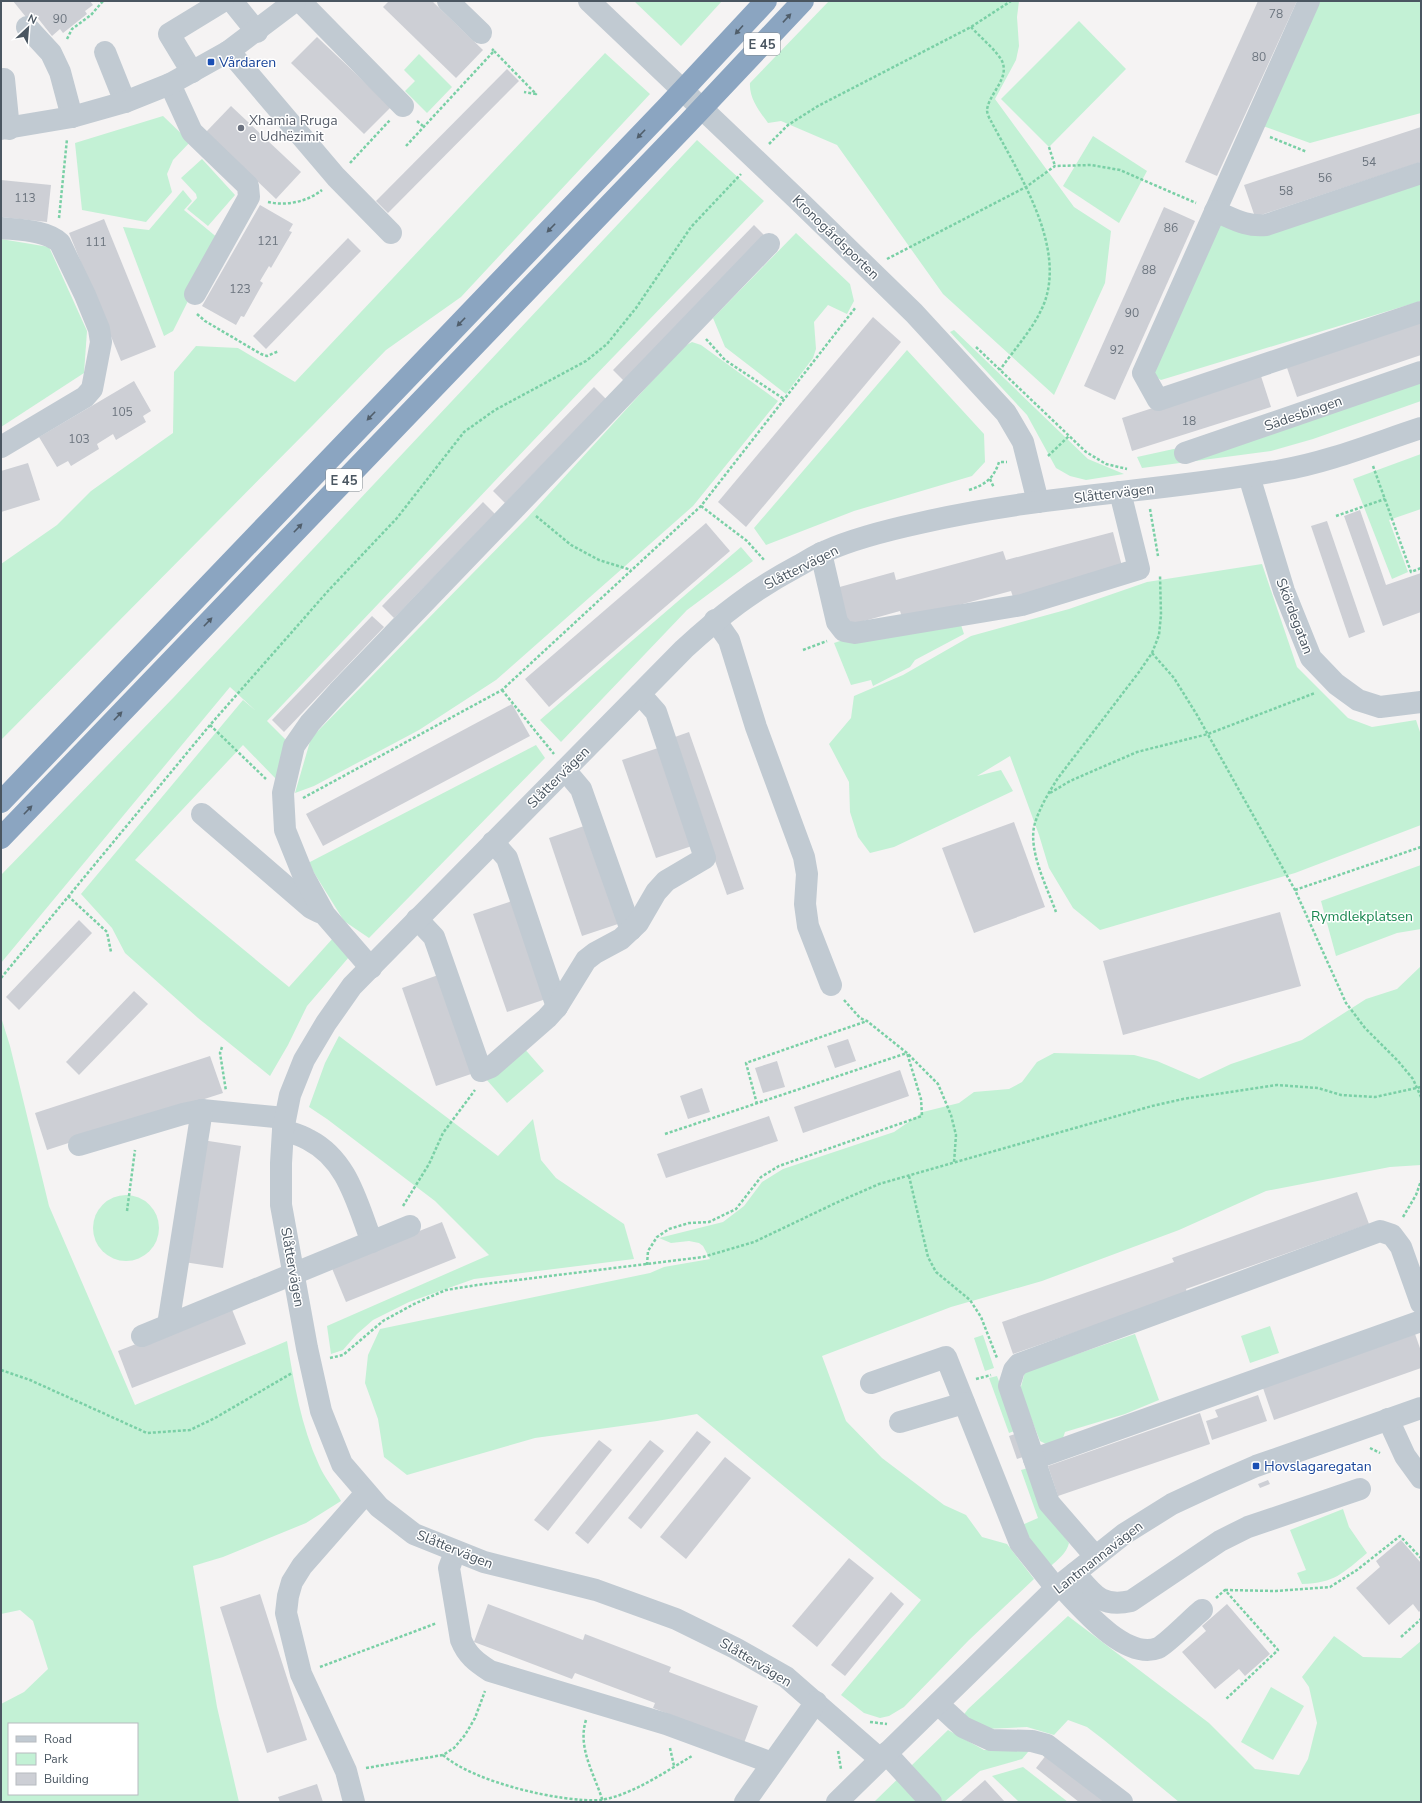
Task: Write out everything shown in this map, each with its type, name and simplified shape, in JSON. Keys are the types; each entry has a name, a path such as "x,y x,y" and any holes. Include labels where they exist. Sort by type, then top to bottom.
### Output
{"highway":[{"name":"E 45","path":"1,802 668,106 766,1"},
{"name":"E 45","path":"1,838 688,123 803,1"}],"street":[{"path":"192,72 169,34 223,1"},
{"path":"232,1 257,32"},
{"path":"4,79 5,129 72,117 125,102 170,84 229,51 257,32 295,1"},
{"path":"300,1 403,106"},
{"path":"448,1 481,33"},
{"name":"Kronogårdsporten","path":"589,1 799,201 914,314 1006,412 1023,442 1038,502"},
{"path":"1309,1 1143,373 1158,400 1421,312"},
{"path":"28,27 51,53 60,72 72,117"},
{"path":"229,51 336,177 391,233"},
{"path":"105,52 125,102"},
{"path":"170,84 192,132 248,186 249,198 195,294"},
{"path":"1215,211 1244,224 1255,226 1266,225 1421,173"},
{"path":"1,228 32,232 54,238 60,243 85,295 99,329 101,342 92,389 86,397 1,447"},
{"path":"371,968 325,915 304,877 285,830 283,801 294,746 310,723 770,244"},
{"name":"Sädesbingen","path":"1185,453 1421,372"},
{"name":"Slåttervägen","path":"931,1802 883,1756 849,1731 786,1677 735,1648 676,1619 596,1590 484,1562 454,1552 414,1534 379,1507 366,1493 342,1464 321,1411 294,1274 281,1205 280,1163 284,1124 290,1095 304,1060 326,1023 352,986 493,842 560,762 640,694 715,620 778,577 821,553 882,532 944,517 1038,502 1249,476 1284,470 1318,462 1421,428"},
{"name":"Skördegatan","path":"1249,476 1284,591 1311,658 1336,684 1358,700 1380,707 1421,702"},
{"path":"821,553 837,622 844,631 855,633 1022,604 1139,569 1120,492"},
{"path":"715,620 729,640 756,728 804,857 807,874 804,904 808,926 831,984"},
{"path":"417,919 434,937 481,1071 491,1066 535,1029 557,1007 586,960 595,953 621,939 631,930 638,923 656,892 666,881 705,858 656,712 640,694"},
{"path":"560,762 581,789 631,930"},
{"path":"202,814 311,908 325,915"},
{"path":"493,842 506,858 557,1007"},
{"path":"79,1146 202,1110 227,1112 284,1124 309,1139 336,1161 347,1177 381,1238"},
{"path":"168,1325 202,1110"},
{"path":"142,1336 410,1226"},
{"path":"1095,1556 1049,1503 1006,1378 1020,1364 1380,1231 1392,1235 1401,1247 1421,1303"},
{"path":"1034,1459 1421,1321"},
{"path":"871,1383 946,1358 1020,1543 1064,1582 1093,1620 1120,1640 1141,1650 1159,1647 1202,1610"},
{"path":"900,1422 960,1395"},
{"name":"Lantmannavägen","path":"837,1802 1064,1582 1124,1534 1172,1504 1256,1466 1421,1408"},
{"path":"1388,1419 1405,1456 1421,1478"},
{"path":"1064,1582 1091,1592 1102,1600 1117,1604 1131,1601 1220,1541 1248,1527 1360,1489"},
{"path":"354,1802 346,1771 301,1674 286,1613 288,1596 292,1582 302,1566 366,1493"},
{"path":"454,1552 449,1568 461,1640 464,1648 472,1659 490,1671 666,1724 772,1763"},
{"path":"745,1802 816,1702"},
{"path":"938,1704 963,1727 991,1740 1032,1741 1047,1745 1122,1802"}],"path":[{"path":"65,42 72,29 91,15 103,1"},
{"path":"788,126 824,102 971,27 1011,1"},
{"path":"971,27 1001,60 1005,70 990,99 987,111 1026,187 1042,226 1049,254 1049,272 1045,300 1037,318 1000,370"},
{"path":"481,33 494,51 536,94 524,92"},
{"path":"406,146 494,51"},
{"path":"1251,130 1307,152"},
{"path":"54,238 58,228 68,139"},
{"path":"1049,147 1055,166"},
{"path":"884,260 1026,187 1055,166 1091,165 1120,170 1215,211"},
{"path":"1,978 210,725 328,590 397,518 464,432 495,410 586,361 607,344 636,308 691,227 734,181"},
{"path":"195,294 194,306 197,314 206,321 261,354 268,356 279,351"},
{"path":"210,725 278,791 283,801 502,690 701,506 856,307"},
{"path":"692,325 725,360 784,399"},
{"path":"1371,461 1411,572 1421,568"},
{"path":"1336,516 1385,499"},
{"path":"520,503 571,545 600,560 632,570"},
{"path":"701,506 752,546 778,577"},
{"path":"1152,652 1174,678 1208,734 1295,890 1346,1004 1365,1028 1414,1079 1420,1087 1421,1097"},
{"path":"1048,794 1070,781 1137,752 1208,734 1336,684"},
{"path":"502,690 560,762"},
{"path":"1295,890 1421,847"},
{"path":"68,896 107,932 111,952"},
{"path":"831,984 860,1018 867,1021 907,1054 938,1084 951,1115 956,1135 954,1163"},
{"path":"757,1104 746,1063 867,1021"},
{"path":"222,1047 220,1053 227,1112"},
{"path":"665,1134 907,1054"},
{"path":"647,1265 648,1251 657,1237 669,1229 689,1223 709,1222 736,1209 761,1176 779,1166 922,1116 921,1099 907,1054"},
{"path":"381,1238 429,1164 443,1133 474,1094 486,1068"},
{"path":"1,1370 30,1380 147,1433 190,1430 222,1414 311,1362 343,1354 383,1321 414,1304 446,1290 703,1257 754,1242 879,1184 1152,1106 1276,1084 1318,1088 1341,1095 1375,1097 1420,1087"},
{"path":"127,1211 138,1128"},
{"path":"909,1176 928,1257 936,1272 970,1300 981,1317 988,1339 1006,1378 960,1395"},
{"path":"1392,1235 1416,1195 1421,1181"},
{"path":"1202,1610 1226,1590 1276,1591 1330,1587 1357,1570 1400,1536 1421,1558"},
{"path":"1225,1700 1278,1650 1226,1590"},
{"path":"301,1674 457,1616"},
{"path":"1401,1637 1421,1618"},
{"path":"346,1771 443,1755 454,1748 465,1735 475,1718 484,1696 490,1671"},
{"path":"592,1702 584,1728 583,1743 602,1801"},
{"path":"840,1770 840,1754 836,1746 849,1731"},
{"path":"443,1755 452,1763 471,1773 532,1793 580,1801 602,1801 651,1780 716,1742"}],"green space":[{"path":"634,1 722,1 681,46"},
{"path":"829,1 1019,1 1017,17 1019,46 1016,60 995,99 1074,207 1111,231 1105,283 1054,395 943,294 837,145 781,121 768,123 755,104 751,94 750,83"},
{"path":"1317,1 1421,1 1421,113 1310,143 1260,125"},
{"path":"1079,21 1126,69 1049,147 1001,99"},
{"path":"605,53 650,94 461,297 386,350 1,740 1,564 57,525 91,491 173,433 174,372 196,346 238,348 295,382"},
{"path":"419,54 452,87 427,113 405,91 415,81 404,70"},
{"path":"163,116 190,142 173,160 167,174 172,192 146,222 82,210 75,143"},
{"path":"1093,136 1147,171 1119,223 1063,186"},
{"path":"697,140 764,201 587,384 267,721 290,744 277,780 243,745 135,860 289,987 334,937 349,957 307,1006 288,1045 270,1076 198,1018 125,953 112,928 81,894 243,700 256,711 230,687 1,963 1,875 174,697"},
{"path":"202,159 235,195 208,226 187,209 197,198 196,194 181,178"},
{"path":"1421,179 1421,301 1161,380 1149,373 1213,223 1251,233"},
{"path":"183,190 192,201 184,210 219,239 173,331 164,336 123,227 149,230"},
{"path":"796,233 850,284 854,301 847,314 828,305 814,322 816,349 813,358 786,394 725,347 713,318"},
{"path":"1,239 49,247 87,331 84,373 1,427"},
{"path":"954,330 1088,459 1124,474 1086,480 1070,476 1056,468 1027,415 950,332"},
{"path":"692,342 701,345 778,401 693,506 496,680 419,730 314,786 295,793 311,738 527,518 683,347"},
{"path":"907,350 984,434 985,462 972,476 854,511 766,545 754,528"},
{"path":"1421,379 1421,401 1313,439 1271,451 1142,468 1137,457 1283,425"},
{"path":"1421,454 1421,509 1389,520 1408,572 1392,579 1353,479"},
{"path":"741,547 753,561 687,610 561,742 540,720"},
{"path":"1262,564 1297,667 1348,718 1372,727 1416,720 1421,735 1421,825 1295,873 1100,930 1073,908 1049,868 1039,835 1010,756 977,776 1001,770 1013,791 894,847 870,853 858,837 850,812 849,782 829,744 851,718 854,696 903,675 971,636 1069,609 1147,582"},
{"path":"960,622 964,634 915,660 910,667 873,686 871,680 851,685 834,643 843,640"},
{"path":"536,745 545,758 369,938 344,921 308,863"},
{"name":"Rymdlekplatsen","path":"1421,865 1421,929 1397,933 1336,956 1321,901"},
{"path":"1421,966 1421,1165 1390,1167 1266,1191 1179,1230 1042,1281 951,1307 822,1356 846,1421 882,1458 944,1505 966,1515 982,1537 1007,1544 1034,1579 969,1640 904,1707 889,1716 880,1718 864,1713 841,1695 921,1600 697,1414 535,1438 407,1475 384,1457 378,1419 365,1383 368,1355 380,1329 650,1273 664,1267 710,1259 703,1246 699,1243 689,1241 671,1243 659,1238 723,1222 744,1206 762,1182 783,1169 894,1132 923,1112 959,1103 974,1092 1009,1089 1022,1082 1037,1062 1054,1053 1134,1055 1157,1061 1199,1079 1231,1064 1302,1040 1366,999 1397,989"},
{"path":"1,1017 10,1046 49,1206 135,1405 287,1341 295,1388 307,1435 321,1470 341,1501 306,1523 223,1557 193,1566 217,1707 239,1802 1,1802 1,1704 24,1692 48,1669 33,1621 20,1610 1,1614"},
{"path":"339,1036 498,1156 533,1119 541,1160 556,1178 624,1224 634,1259 474,1279 409,1302 373,1320 357,1334 343,1350 331,1354 327,1326 489,1255 435,1201 309,1107 325,1063"},
{"path":"523,1047 544,1071 507,1103 486,1079"},
{"path":"126,1195 139,1198 149,1205 156,1215 159,1228 156,1241 149,1251 139,1258 126,1261 113,1258 103,1251 96,1241 93,1228 96,1215 103,1205 113,1198"},
{"path":"1270,1326 1279,1353 1250,1363 1241,1336"},
{"path":"1135,1334 1159,1400 1125,1414 1065,1432 1063,1438 1046,1444 1040,1441 1020,1390 1025,1372"},
{"path":"983,1335 994,1368 985,1371 974,1338"},
{"path":"997,1376 1017,1430 1009,1433 989,1378"},
{"path":"1028,1468 1048,1514 1069,1543 1064,1553 1050,1567 1045,1565 1022,1525 1038,1518 1021,1470"},
{"path":"1343,1509 1349,1527 1367,1553 1338,1576 1323,1582 1302,1584 1297,1573 1306,1570 1290,1530"},
{"path":"1068,1616 1209,1723 1255,1769 1299,1775 1308,1759 1317,1723 1309,1687 1302,1677 1334,1636 1363,1657 1401,1658 1421,1641 1421,1802 1179,1802 1087,1727 1068,1720 1054,1735 1027,1727 985,1729 962,1717 968,1709"},
{"path":"1271,1687 1304,1706 1273,1760 1241,1742"},
{"path":"948,1730 984,1750 1028,1750 1028,1752 1022,1759 980,1771 944,1802 874,1802"},
{"path":"1023,1767 1068,1802 1019,1802 992,1776"}],"building":[{"path":"13,1 90,1 93,5 85,11 87,14 63,33 60,29 52,36 37,17 30,22"},
{"path":"389,1 432,1 483,50 456,78 383,7"},
{"path":"1258,1 1297,1 1217,176 1185,162"},
{"path":"317,37 391,107 364,134 291,63"},
{"path":"507,69 519,81 388,213 376,201"},
{"path":"231,106 301,172 276,199 206,132"},
{"path":"1421,127 1421,162 1255,217 1244,185"},
{"path":"1,180 51,185 47,222 1,217"},
{"path":"260,205 293,224 289,231 292,232 271,268 269,266 260,281 263,283 244,317 241,316 236,325 202,306"},
{"path":"1164,207 1195,221 1115,400 1084,386"},
{"path":"104,219 156,347 121,361 69,233"},
{"path":"754,225 765,236 624,381 613,370"},
{"path":"348,238 361,251 266,349 253,336"},
{"path":"873,317 901,342 746,527 718,502"},
{"path":"1421,319 1421,355 1297,397 1286,365"},
{"path":"1260,373 1271,407 1132,451 1122,418"},
{"path":"134,381 151,411 143,416 146,422 116,440 113,434 97,444 99,449 71,466 68,461 57,467 39,437"},
{"path":"594,387 606,399 505,503 493,491"},
{"path":"28,463 40,500 1,512 1,471"},
{"path":"483,502 495,514 394,618 382,606"},
{"path":"1360,510 1386,585 1421,573 1421,612 1383,626 1344,516"},
{"path":"1327,521 1365,632 1349,638 1311,526"},
{"path":"706,523 730,551 549,707 525,679"},
{"path":"1113,532 1123,570 1014,600 1011,591 903,620 900,611 846,626 836,588 894,572 896,580 1003,551 1006,560"},
{"path":"372,616 384,627 284,732 272,720"},
{"path":"512,704 530,736 323,846 306,814"},
{"path":"689,732 744,889 727,895 672,738"},
{"path":"661,747 695,845 656,858 622,760"},
{"path":"1014,822 1045,907 974,933 942,848"},
{"path":"587,825 621,923 582,936 549,838"},
{"path":"512,901 546,999 507,1012 473,914"},
{"path":"1280,912 1301,986 1123,1035 1103,961"},
{"path":"79,920 92,933 19,1010 6,997"},
{"path":"441,974 474,1073 436,1086 402,988"},
{"path":"134,991 148,1004 79,1075 66,1062"},
{"path":"848,1039 856,1061 835,1068 827,1046"},
{"path":"210,1056 223,1093 47,1150 35,1113"},
{"path":"777,1061 785,1087 763,1093 755,1068"},
{"path":"900,1070 909,1096 803,1133 794,1107"},
{"path":"702,1088 710,1112 688,1119 680,1096"},
{"path":"769,1116 778,1141 666,1178 657,1154"},
{"path":"202,1140 241,1146 223,1268 184,1262"},
{"path":"1357,1192 1369,1224 1186,1289 1187,1293 1013,1354 1002,1322 1174,1262 1172,1258"},
{"path":"442,1222 456,1258 346,1302 331,1266"},
{"path":"231,1307 246,1344 132,1388 118,1351"},
{"path":"1415,1334 1421,1351 1421,1368 1274,1420 1263,1388"},
{"path":"1258,1395 1267,1421 1212,1440 1206,1421 1218,1417 1215,1410"},
{"path":"1200,1413 1210,1444 1058,1496 1048,1466"},
{"path":"697,1431 711,1442 641,1529 628,1518"},
{"path":"1018,1433 1026,1456 1017,1459 1009,1436"},
{"path":"599,1440 612,1450 548,1531 534,1520"},
{"path":"650,1440 664,1451 588,1544 575,1533"},
{"path":"725,1457 751,1478 686,1559 660,1537"},
{"path":"1268,1480 1270,1484 1260,1488 1258,1484"},
{"path":"1401,1540 1421,1563 1421,1610 1419,1612 1413,1604 1389,1625 1356,1588 1380,1567 1376,1561"},
{"path":"849,1558 874,1578 817,1647 792,1626"},
{"path":"891,1592 904,1604 845,1676 831,1665"},
{"path":"260,1594 307,1740 267,1753 220,1607"},
{"path":"488,1604 583,1640 585,1634 671,1667 669,1672 758,1706 744,1743 653,1708 655,1703 575,1673 572,1679 474,1642"},
{"path":"1227,1604 1270,1654 1245,1676 1239,1669 1215,1689 1182,1652 1206,1631 1202,1626"},
{"path":"1047,1754 1108,1802 1079,1802 1036,1768"},
{"path":"985,1780 1005,1802 960,1802"},
{"path":"317,1784 323,1802 280,1802 278,1797"}],"place":[{"name":"Vårdaren","path":"211,62"},
{"name":"Xhamia Rruga e Udhëzimit","path":"241,128"},
{"name":"Hovslagaregatan","path":"1256,1466"}]}
